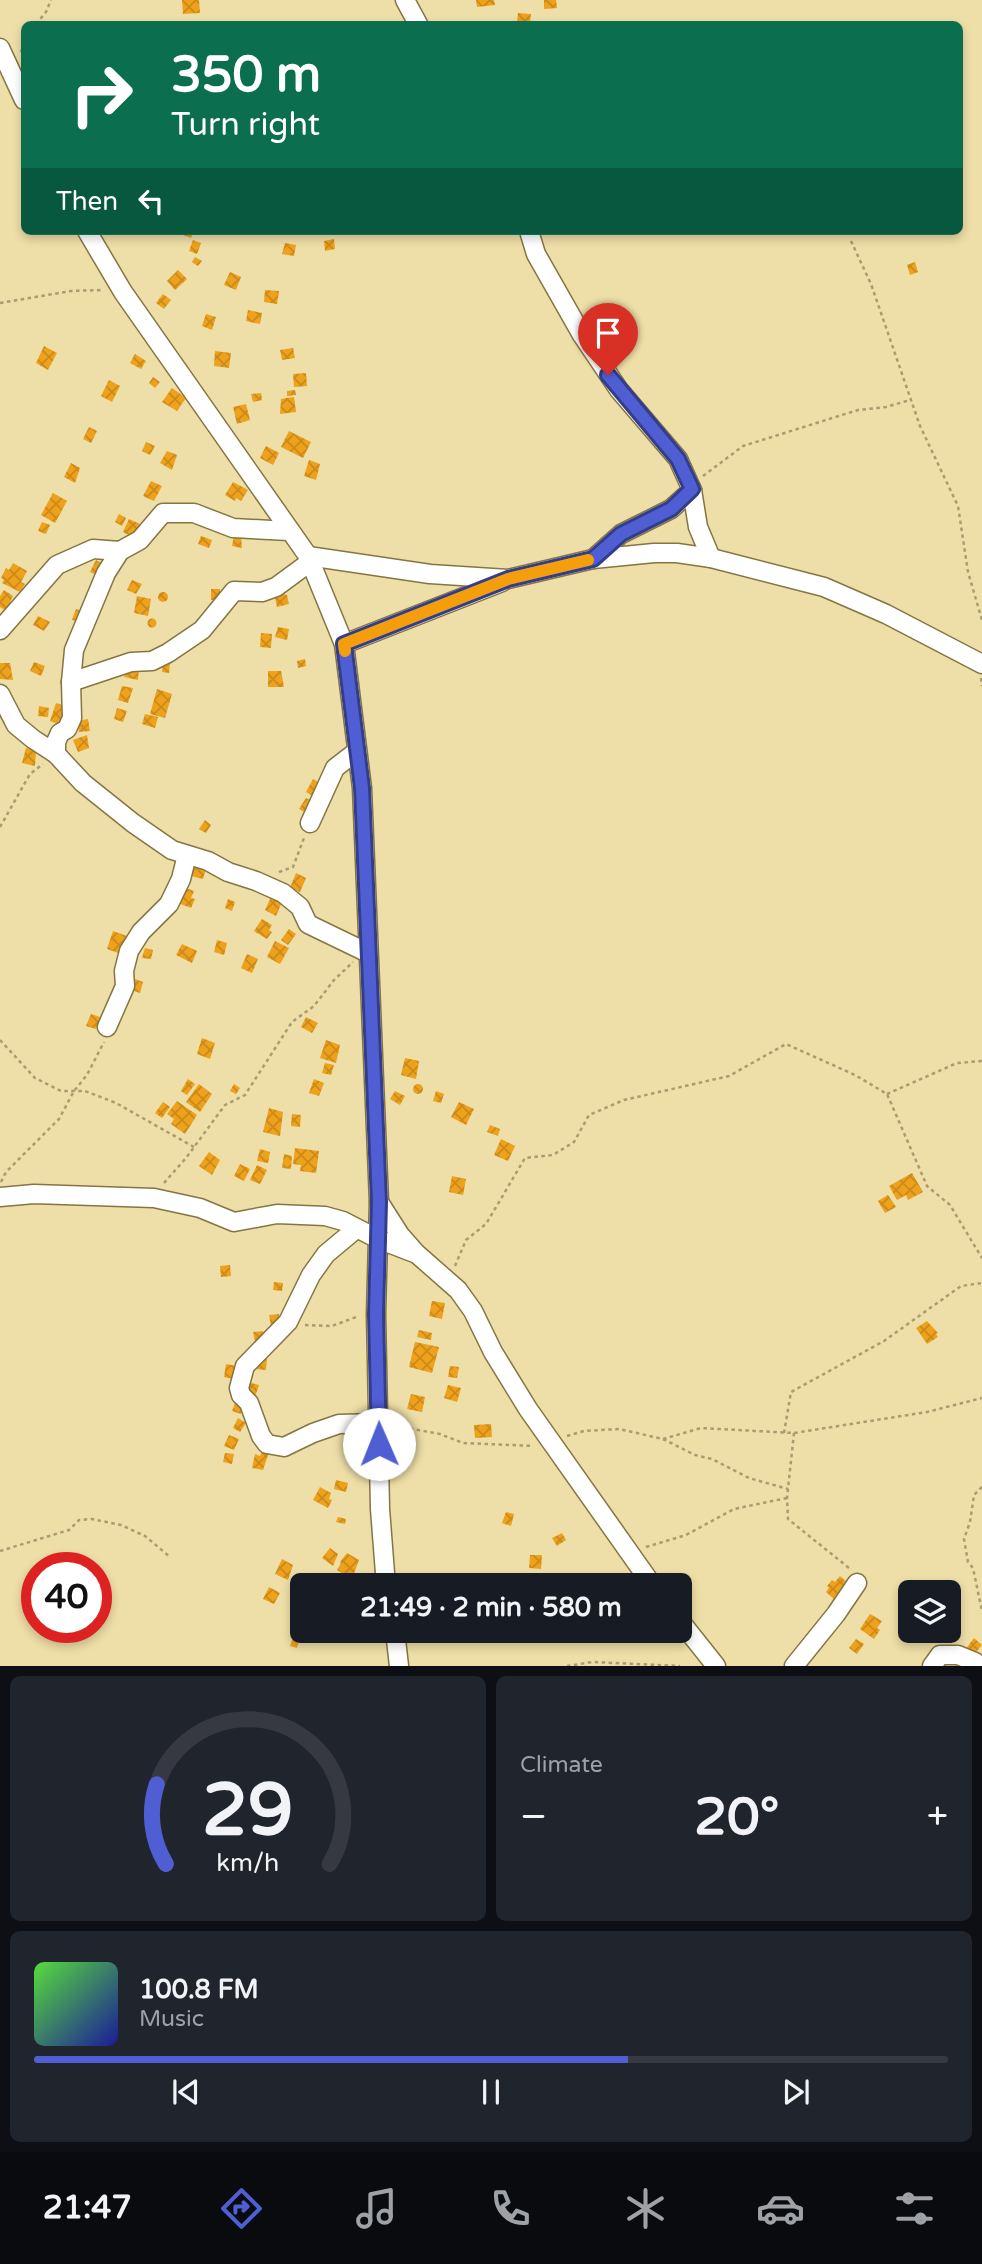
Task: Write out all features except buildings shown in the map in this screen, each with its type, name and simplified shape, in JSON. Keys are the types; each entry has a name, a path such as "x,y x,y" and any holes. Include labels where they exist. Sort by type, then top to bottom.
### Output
{"street":[{"path":"405,0 416,21"},
{"path":"0,48 18,71"},
{"path":"89,235 122,292 309,559 344,644 362,788 379,1202 376,1314 380,1509 385,1573"},
{"path":"530,235 536,254 587,343 619,390 678,459 692,489 698,527 711,558"},
{"path":"593,559 621,534 671,509 692,489"},
{"path":"56,754 56,742 60,733 67,729 72,718 74,650 106,573 120,551 140,540 163,513 194,513 233,528 289,531"},
{"path":"0,630 57,565 93,549 120,551"},
{"path":"344,644 508,579 593,559 677,553 711,558 824,587 886,614 982,664"},
{"path":"71,682 131,662 152,661 168,653 202,629 234,591 262,592 276,587 309,559 430,574 508,579"},
{"path":"0,694 16,725 33,740 56,754 83,783 133,823 172,850 208,861 293,899 308,924 368,953"},
{"path":"310,823 335,768 357,751"},
{"path":"107,1027 125,986 124,971 129,951 141,932 169,904 181,879 187,855"},
{"path":"0,1197 34,1194 154,1198 188,1205 234,1222 277,1214 325,1216 344,1221 378,1239 417,1254"},
{"path":"379,1202 417,1254 458,1290 473,1311 507,1375 550,1442 644,1573"},
{"path":"356,1228 326,1254 311,1275 288,1322 245,1366 239,1388 241,1395 249,1403 261,1436 267,1444 284,1447 339,1424 379,1423"},
{"path":"794,1665 836,1614 857,1583"},
{"path":"692,1636 716,1665"},
{"path":"396,1643 399,1665"},
{"path":"932,1665 940,1655 958,1655 975,1662"}],"path":[{"path":"38,21 51,0"},
{"path":"851,241 872,284 920,426 958,506 968,572 982,620"},
{"path":"0,303 93,289 122,292"},
{"path":"692,489 696,481 743,446 858,410 886,407 910,400"},
{"path":"0,827 30,774 56,754"},
{"path":"256,881 293,867 310,823"},
{"path":"154,1198 170,1173 194,1147 225,1105 245,1095 292,1023 314,1006 334,980 354,961 368,953"},
{"path":"0,1185 6,1172 59,1119 74,1091 87,1075 109,1032 107,1027"},
{"path":"0,1040 35,1077 61,1091 85,1091 116,1103 194,1147"},
{"path":"458,1290 454,1265 467,1240 486,1224 525,1158 552,1155 574,1142 589,1115 624,1100 729,1076 786,1044 855,1074 887,1094 928,1186 950,1205 982,1258"},
{"path":"887,1094 957,1063 982,1061"},
{"path":"785,1433 791,1392 884,1341 961,1286 982,1283"},
{"path":"288,1322 332,1326 351,1318 376,1314"},
{"path":"663,1439 701,1428 794,1433 928,1412 982,1398"},
{"path":"379,1423 440,1434 463,1443 514,1446 535,1446 584,1431 619,1429 663,1439 749,1478 788,1489"},
{"path":"794,1433 787,1498 788,1518 857,1575 857,1583"},
{"path":"982,1487 974,1495 971,1522 964,1539 982,1611"},
{"path":"630,1553 685,1535 734,1509 787,1498"},
{"path":"0,1551 69,1530 79,1520 92,1519 121,1525 145,1536 170,1557"},
{"path":"567,1665 593,1662 680,1665"}],"slow traffic":[{"path":"345,651 344,644 508,579 588,560"}],"route":[{"path":"379,1444 376,1314 379,1202 362,788 344,644 508,579 593,559 621,534 671,509 692,489 678,459 608,375"}]}
